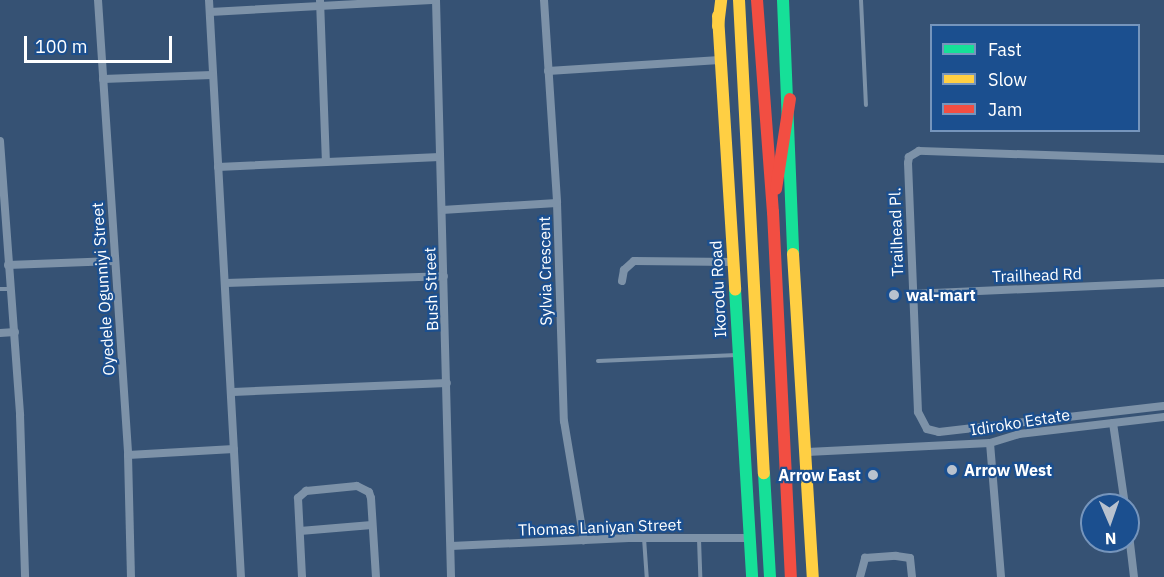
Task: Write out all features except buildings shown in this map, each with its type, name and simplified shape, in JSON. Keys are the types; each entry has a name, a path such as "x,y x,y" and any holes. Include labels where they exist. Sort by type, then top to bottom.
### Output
{"main road":[{"name":"Ikorodu Road","path":"719,0 718,26 752,577"},
{"path":"739,0 770,577"},
{"path":"757,0 773,212 791,577"},
{"path":"783,0 790,99 794,277 807,452 813,577"},
{"path":"773,212 790,99"},
{"path":"790,556 796,577"}],"street":[{"name":"Oyedele Ogunniyi Street","path":"98,0 128,455 131,577"},
{"path":"209,0 233,392 241,577"},
{"path":"210,12 320,3 434,0"},
{"name":"Bush Street","path":"434,0 441,157 451,577"},
{"name":"Sylvia Crescent","path":"544,0 557,203 564,420 584,540"},
{"path":"320,3 326,160"},
{"path":"548,71 720,60"},
{"path":"103,79 212,75"},
{"path":"0,141 15,332 25,577"},
{"name":"Trailhead Pl.","path":"1164,159 914,152 908,163 911,294 918,412 927,429 939,432 1164,406"},
{"path":"218,167 326,160 441,157"},
{"path":"442,210 557,203"},
{"path":"8,265 114,261"},
{"path":"622,280 624,270 634,261 733,262"},
{"path":"226,283 444,276"},
{"name":"Trailhead Rd","path":"911,294 1164,283"},
{"path":"0,333 15,332"},
{"path":"233,392 447,383"},
{"name":"Idiroko Estate","path":"807,452 990,443 1018,434 1164,417"},
{"path":"1113,423 1123,493"},
{"path":"990,443 1001,577"},
{"path":"128,455 234,449"},
{"path":"302,577 297,504 301,493 357,486 369,492 376,577"},
{"path":"300,531 372,525"},
{"name":"Thomas Laniyan Street","path":"451,546 644,538 749,538"},
{"path":"1131,553 1134,577"},
{"path":"860,577 865,558 896,556 910,558 912,577"}],"lane":[{"path":"861,0 866,105"},
{"path":"0,289 10,289"},
{"path":"598,361 738,355"},
{"path":"699,537 700,577"},
{"path":"644,538 647,577"}],"traffic: fast":[{"path":"783,0 793,254"},
{"path":"735,289 752,577"},
{"path":"764,473 770,577"}],"traffic: slow":[{"path":"718,26 721,0"},
{"path":"739,0 764,473"},
{"path":"718,16 735,289"},
{"path":"793,254 813,577"}],"traffic: jam":[{"path":"757,0 773,212 791,577"},
{"path":"776,189 790,99"}],"place":[{"name":"wal-mart","path":"894,295"},
{"name":"Arrow West","path":"952,470"},
{"name":"Arrow East","path":"873,475"}]}
